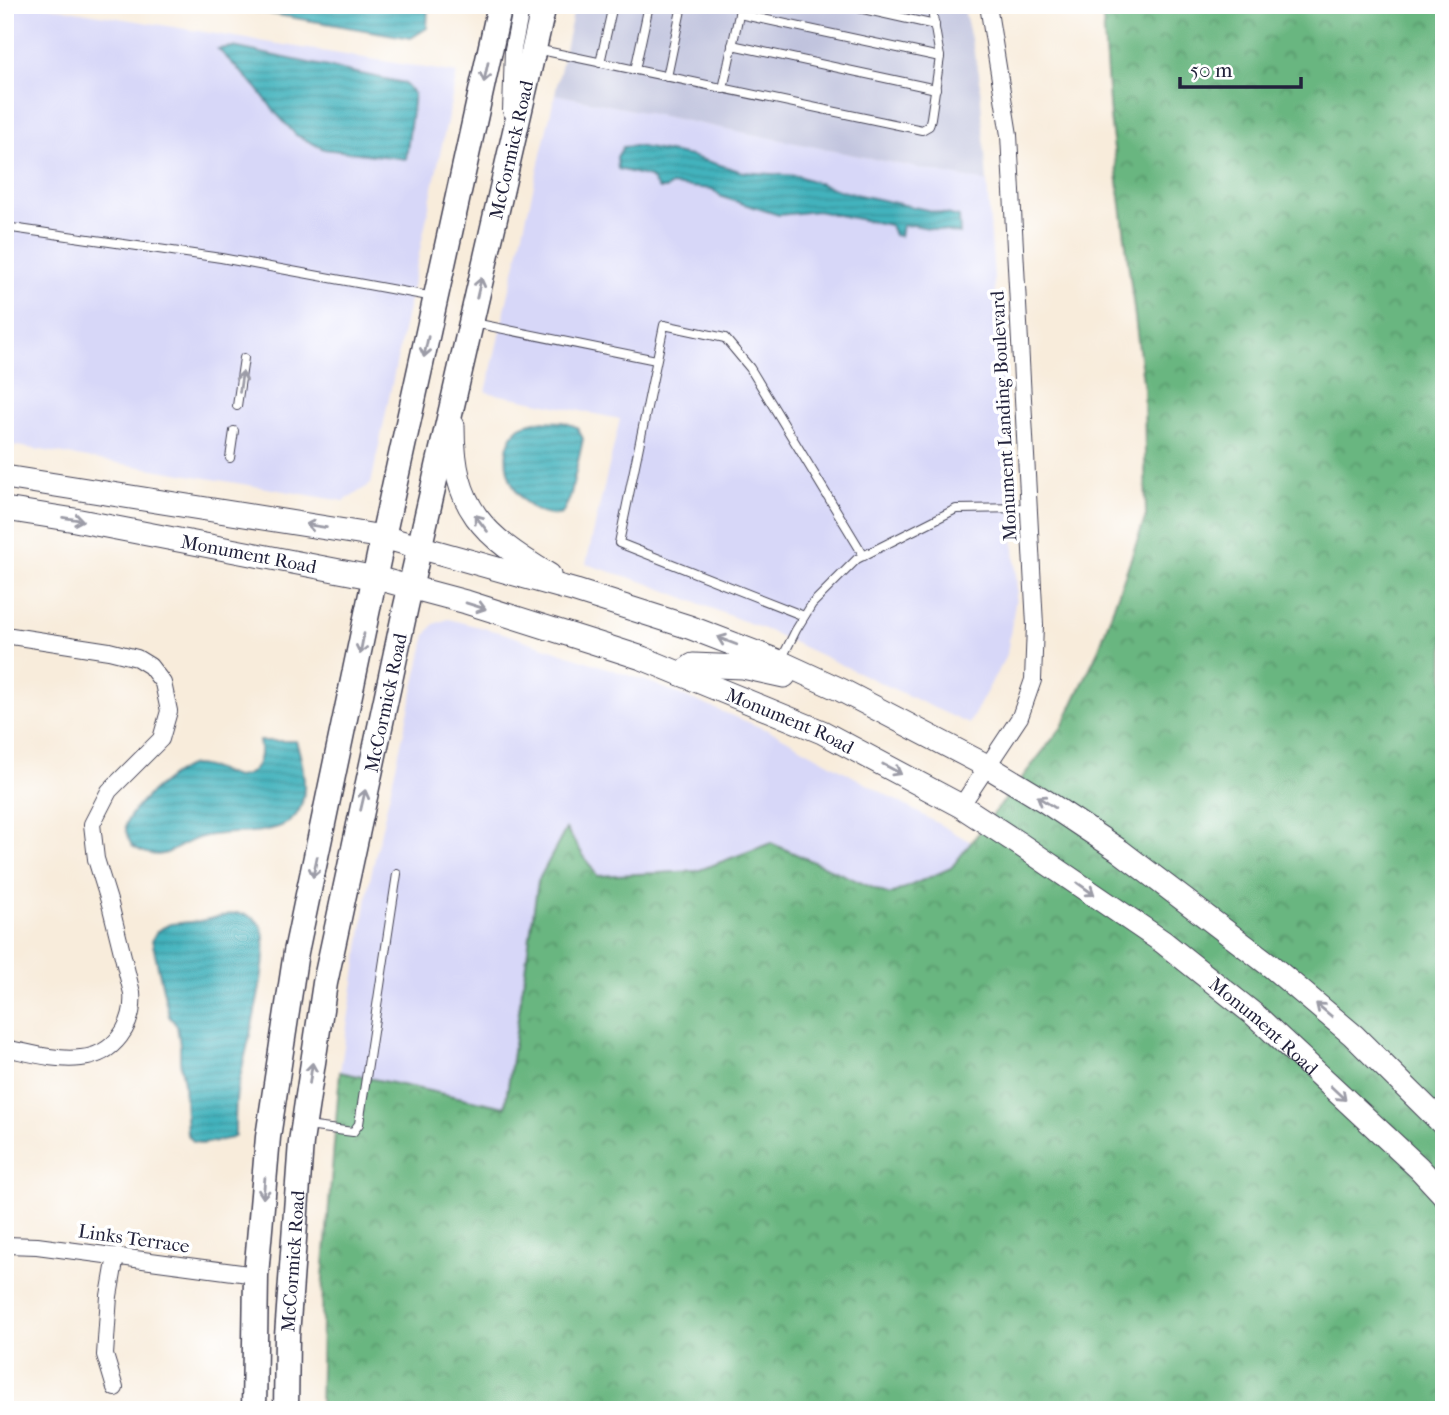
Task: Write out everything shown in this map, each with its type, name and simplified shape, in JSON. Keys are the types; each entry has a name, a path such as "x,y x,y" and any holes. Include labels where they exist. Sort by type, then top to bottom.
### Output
{"main road":[{"name":"McCormick Road","path":"254,1410 256,1275 268,1137 299,938 383,537 500,5"},
{"name":"McCormick Road","path":"286,1410 286,1336 304,1126 325,983 348,865 410,588 544,5"},
{"path":"453,402 453,454 463,493 481,526 513,553 576,591"},
{"name":"Monument Road","path":"5,477 383,537 576,591 690,627 780,662 841,690 987,766 1110,844 1192,903 1353,1035 1444,1125"},
{"name":"Monument Road","path":"5,509 376,578 602,645 822,732 961,806 1163,942 1256,1016 1409,1158 1444,1195"},
{"path":"681,674 693,665 743,667 841,690"},
{"path":"299,938 304,951 304,979 286,1093 290,1115 304,1126"},
{"path":"268,1137 283,1152 278,1285 286,1336"}],"street":[{"path":"510,149 513,49 522,5"},
{"name":"Monument Landing Boulevard","path":"961,806 1020,717 1033,680 1035,625 1009,135 988,5"},
{"path":"5,635 137,658 150,666 163,683 169,711 161,739 109,791 92,824 96,859 132,993 133,1004 127,1027 104,1051 84,1058 41,1056 5,1048"},
{"name":"Links Terrace","path":"5,1245 37,1246 256,1275"},
{"path":"115,1388 105,1355 109,1296 116,1256"}],"lane":[{"path":"600,63 613,5"},
{"path":"635,70 649,5"},
{"path":"667,77 682,5"},
{"path":"845,5 935,25"},
{"path":"533,48 922,130 929,126 940,57 930,5"},
{"path":"723,89 740,9 940,57"},
{"path":"732,46 936,89"},
{"path":"5,227 221,258 437,297"},
{"path":"471,323 656,360"},
{"path":"804,616 619,543 664,325 725,338 750,368 864,556"},
{"path":"237,406 244,358"},
{"path":"230,458 234,431"},
{"path":"780,662 812,604 857,559 956,509 1028,508"},
{"path":"304,1126 354,1132 359,1124 397,874"}],"shaded area":[{"path":"5,5 38,5 457,73 371,484 344,501 5,444"},
{"path":"575,5 963,5 979,73 987,182 555,94"},
{"path":"555,94 987,182 1017,590 1007,654 969,724 769,631 644,582 586,564 620,419 486,392"},
{"path":"448,619 503,633 652,683 777,734 971,842 951,868 888,895 771,843 697,871 597,877 567,829 526,967 505,1107 340,1072 369,884 426,635 434,624"}],"green space":[{"path":"1102,5 1444,5 1444,1410 320,1410 323,1278 340,1072 505,1107 538,881 566,829 597,876 697,871 771,843 889,895 951,868 1062,727 1098,651 1146,516 1144,389 1110,117"}],"water":[{"path":"219,5 426,5 427,28 411,38"},
{"path":"233,47 404,83 414,94 406,159 324,149 296,135 256,87 218,49"},
{"path":"636,146 690,156 743,172 798,176 841,191 959,217 960,234 913,225 902,226 900,236 894,235 890,225 817,211 779,215 722,197 712,189 671,185 659,189 650,177 618,169 617,157 623,147"},
{"path":"539,421 563,422 577,427 583,439 570,498 562,514 547,515 533,509 513,485 508,470 506,454 510,440 519,428"},
{"path":"259,741 296,741 302,762 304,787 303,799 293,819 265,831 202,837 161,854 153,855 132,846 126,825 135,809 155,789 194,765 236,777 243,776 253,770 259,760"},
{"path":"236,913 251,917 262,929 264,961 261,984 237,1092 235,1135 232,1138 202,1144 193,1141 187,1134 177,1026 169,1016 152,940 157,931 170,924"}]}
